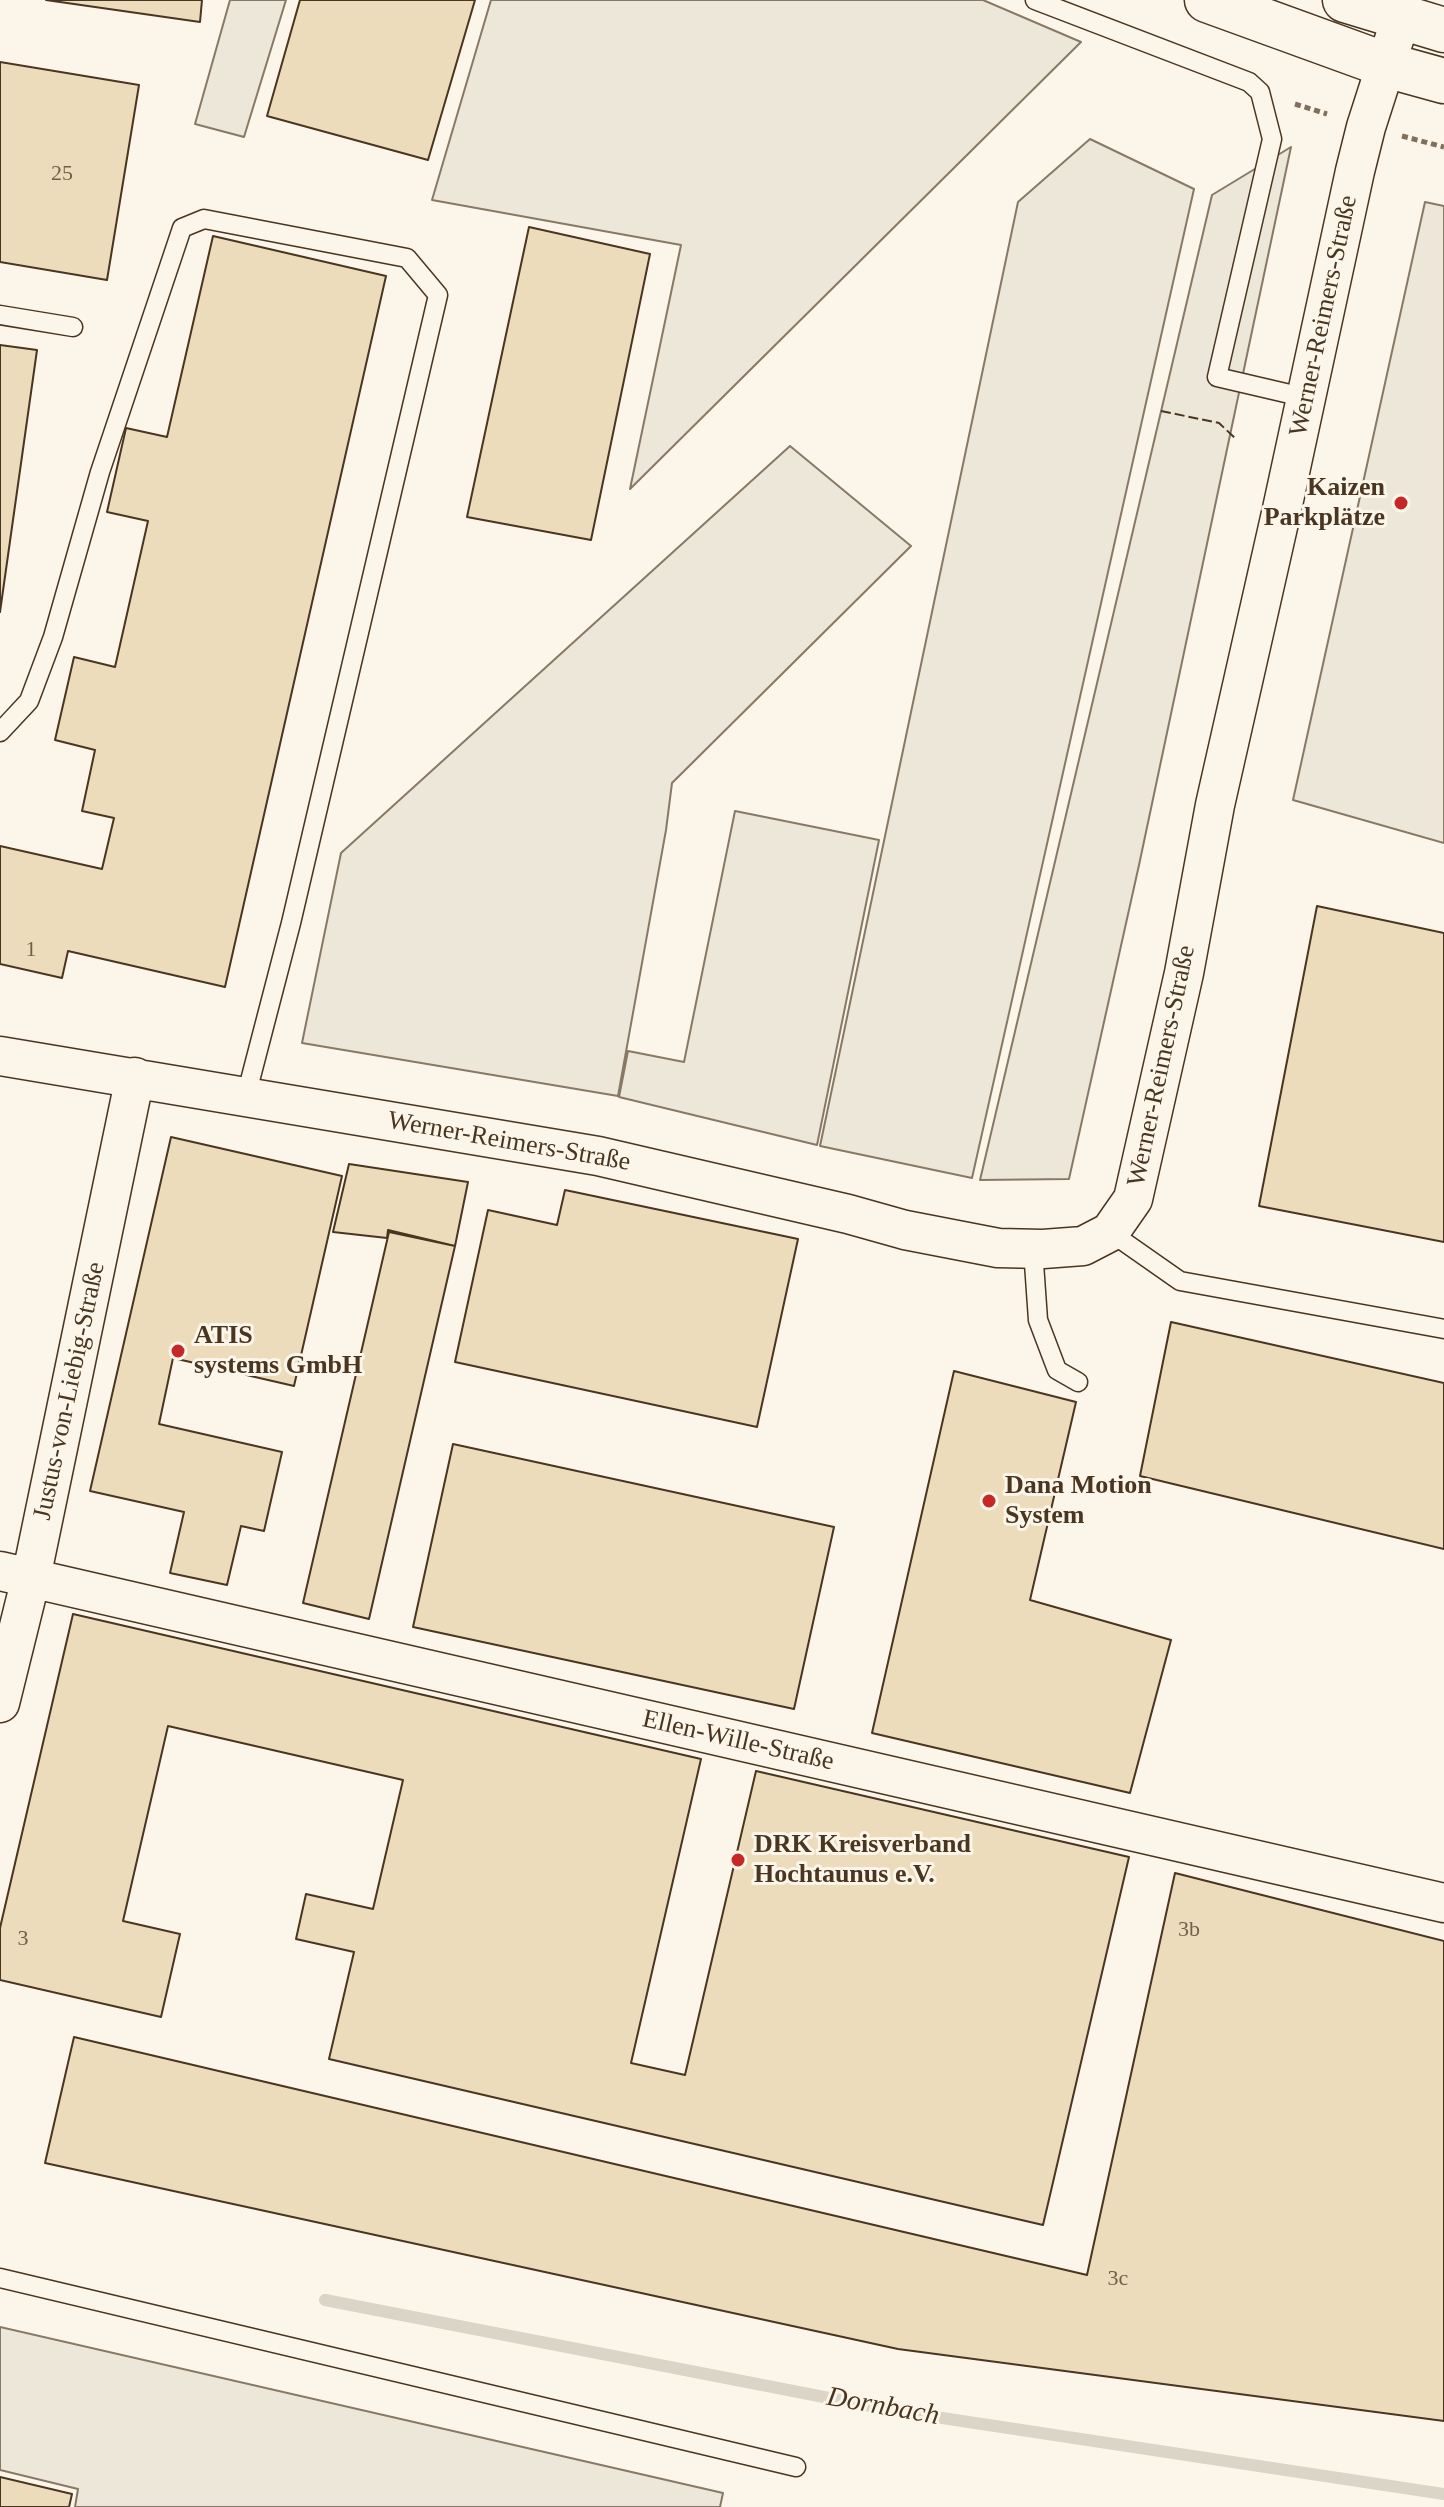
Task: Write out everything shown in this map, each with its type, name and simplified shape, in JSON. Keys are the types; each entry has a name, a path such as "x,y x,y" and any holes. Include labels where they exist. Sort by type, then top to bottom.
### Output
{"main road":[{"path":"1207,0 1386,65 1444,81"},
{"path":"1345,0 1444,30"}],"street":[{"name":"Werner-Reimers-Straße","path":"0,1056 598,1156 905,1230 998,1248 1083,1246 1110,1232 1133,1199 1184,973 1215,805 1366,127 1401,18"},
{"name":"Justus-von-Liebig-Straße","path":"0,1703 16,1574 135,1077"},
{"name":"Ellen-Wille-Straße","path":"16,1574 1444,1903"}],"lane":[{"path":"1035,0 1249,82 1260,92 1272,139 1217,377 1307,398"},
{"path":"0,732 29,701 53,637 100,472 182,228 204,219 407,258 438,295 291,923 246,1096"},
{"path":"0,315 73,327"},
{"path":"1110,1232 1180,1281 1444,1329"},
{"path":"1033,1249 1038,1320 1057,1370 1078,1382"},
{"path":"0,2278 796,2467"}],"path":[{"path":"1260,92 1366,127"}],"shaded area":[{"path":"230,0 286,0 244,137 195,124"},
{"path":"491,0 983,0 1081,42 630,489 681,245 432,200"},
{"path":"1090,139 1194,189 972,1178 820,1146 1018,202"},
{"path":"1291,147 1069,1179 980,1180 1212,195"},
{"name":"Kaizen Parkplätze","path":"1425,202 1444,206 1444,843 1293,800"},
{"path":"790,446 911,546 672,783 618,1096 302,1043 341,853"},
{"path":"735,811 879,840 817,1145 619,1097 628,1051 684,1062"},
{"path":"0,2327 723,2493 720,2507 75,2507 78,2489 0,2470"}],"building":[{"path":"46,0 202,0 200,22"},
{"path":"300,0 475,0 428,160 267,116"},
{"path":"0,62 139,85 107,280 0,262"},
{"path":"529,227 650,254 591,540 467,517"},
{"path":"213,236 386,276 225,987 68,951 62,978 0,964 0,846 102,869 114,818 82,811 95,750 55,740 74,657 115,667 148,521 107,512 126,428 167,437"},
{"path":"0,345 37,350 0,612"},
{"path":"1317,906 1444,933 1444,1242 1259,1206"},
{"path":"171,1137 342,1176 294,1386 173,1358 159,1424 282,1452 264,1531 241,1526 227,1585 170,1573 184,1512 90,1491"},
{"path":"349,1164 468,1182 455,1246 388,1230 387,1238 333,1232"},
{"path":"565,1190 798,1239 757,1427 455,1362 488,1210 557,1225"},
{"path":"389,1232 455,1246 369,1619 303,1603"},
{"path":"1171,1322 1444,1383 1444,1549 1140,1476"},
{"name":"Dana Motion System","path":"954,1371 1076,1402 1030,1600 1171,1640 1130,1793 872,1733"},
{"path":"453,1444 834,1527 794,1709 413,1627"},
{"path":"73,1614 701,1759 631,2063 685,2075 756,1771 1129,1857 1043,2225 329,2059 354,1952 296,1939 306,1894 373,1909 403,1780 168,1726 123,1921 180,1934 161,2017 0,1980 0,1928"},
{"path":"1175,1873 1444,1941 1444,2421 898,2349 45,2163 74,2037 1087,2275"},
{"path":"0,2477 72,2494 69,2507 0,2507"}],"waterway":[{"name":"Dornbach","path":"325,2300 896,2411 1444,2494"}],"fence":[{"path":"1161,411 1219,423 1235,438"}],"place":[{"name":"Kaizen Parkplätze","path":"1401,503"},
{"name":"ATIS systems GmbH","path":"178,1351"},
{"name":"Dana Motion System","path":"989,1501"},
{"name":"DRK Kreisverband Hochtaunus e.V.","path":"738,1860"}]}
